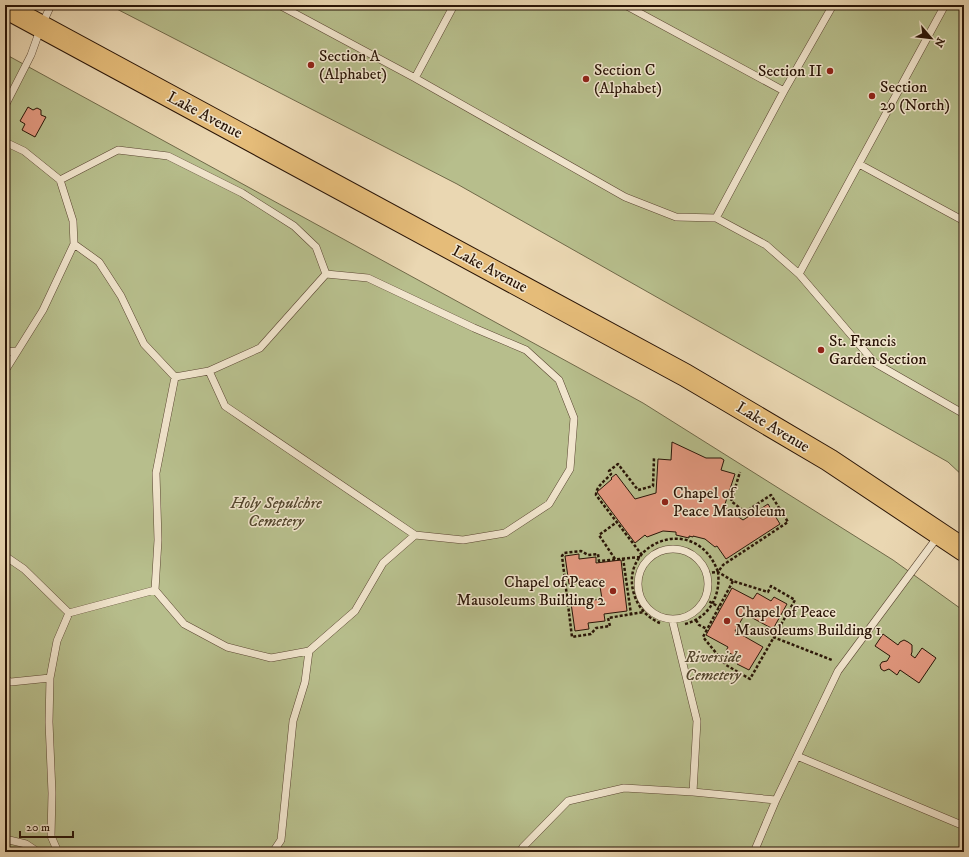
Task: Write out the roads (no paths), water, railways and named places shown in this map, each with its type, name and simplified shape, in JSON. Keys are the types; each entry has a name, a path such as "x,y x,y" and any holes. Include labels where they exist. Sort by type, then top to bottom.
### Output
{"main road":[{"name":"Lake Avenue","path":"5,7 685,375 829,460 964,550"}],"lane":[{"path":"5,106 31,55 51,5"},
{"path":"279,5 415,78 625,196 676,217 716,218 766,245 800,274 875,363 964,414"},
{"path":"415,78 454,5"},
{"path":"625,5 784,91"},
{"path":"716,218 784,91 833,5"},
{"path":"800,274 945,5"},
{"path":"5,142 24,151 60,180 73,221 74,244 43,310 5,371"},
{"path":"60,180 118,150 168,156 242,193 294,226 316,247 326,274"},
{"path":"859,164 964,221"},
{"path":"74,244 99,262 121,296 144,344 175,377"},
{"path":"175,377 209,371 260,348 326,274"},
{"path":"209,371 225,406 415,535 463,540 505,533 549,504 570,469 574,418 559,380 526,350 474,328 368,278 326,274"},
{"path":"5,352 17,351"},
{"path":"175,377 156,473 158,540 155,590 184,624 227,647 271,658 309,652 355,611 383,563 415,535"},
{"path":"754,852 776,800 838,672 940,533"},
{"path":"670,548 693,554 701,563 707,574 708,582 708,591 699,608 691,614 673,622 650,611 642,602 638,591 638,579 642,568 649,558 659,551 670,548"},
{"path":"5,556 24,569 69,613"},
{"path":"69,613 155,590"},
{"path":"58,852 51,836 52,793 49,722 50,678 57,641 69,613"},
{"path":"673,622 697,722 693,792"},
{"path":"273,852 281,840 293,721 305,682 309,652"},
{"path":"5,680 11,682 50,678"},
{"path":"798,756 964,826"},
{"path":"520,852 568,800 624,788 693,792 776,800"},
{"path":"5,839 26,844 38,852"}],"place":[{"name":"Section A (Alphabet)","path":"311,65"},
{"name":"Section II","path":"830,71"},
{"name":"Section C (Alphabet)","path":"586,79"},
{"name":"Section 29 (North)","path":"872,96"},
{"name":"St. Francis Garden Section","path":"821,350"},
{"name":"Chapel of Peace Mausoleum","path":"665,502"},
{"name":"Chapel of Peace Mausoleums Building 2","path":"613,591"},
{"name":"Chapel of Peace Mausoleums Building 1","path":"727,621"}],"park label":[{"name":"Holy Sepulchre Cemetery","path":"276,512"},
{"name":"Riverside Cemetery","path":"713,666"}]}
